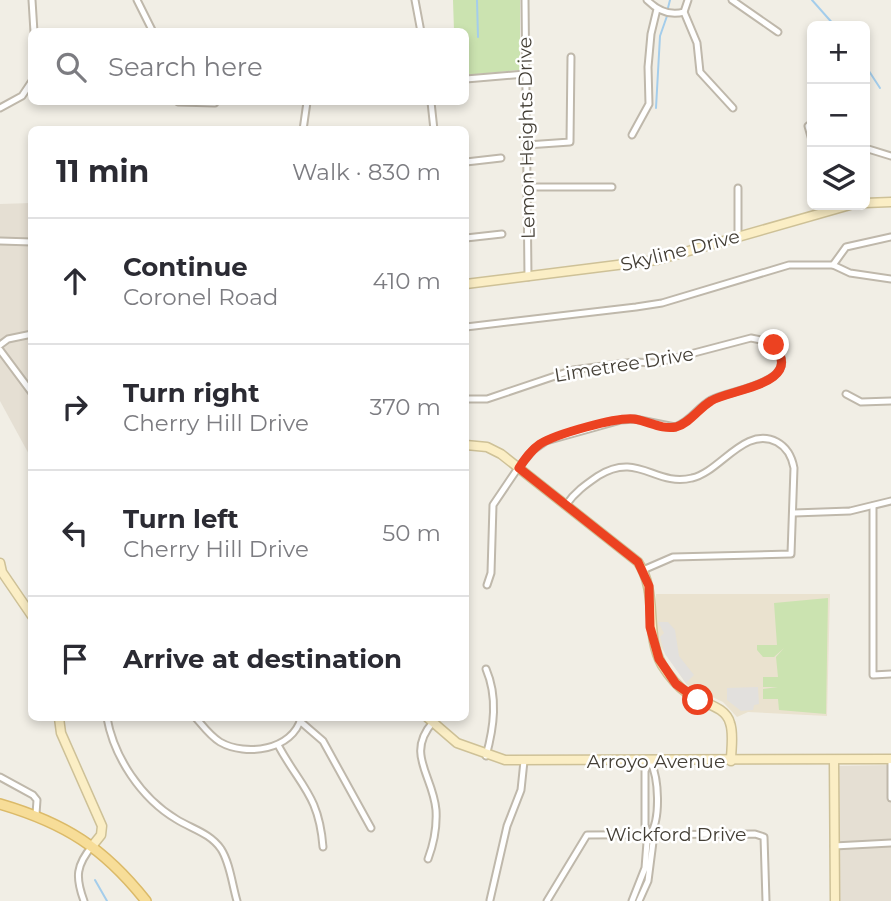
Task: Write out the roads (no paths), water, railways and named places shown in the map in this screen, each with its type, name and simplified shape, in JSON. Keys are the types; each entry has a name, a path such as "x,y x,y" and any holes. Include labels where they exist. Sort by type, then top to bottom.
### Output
{"main road":[{"path":"0,804 36,814 93,845 118,867 146,901"}],"street":[{"path":"32,0 34,28"},
{"path":"137,0 151,28"},
{"path":"415,0 420,28"},
{"name":"Lemon Heights Drive","path":"525,0 528,277"},
{"path":"647,0 657,9 674,14 684,12"},
{"path":"688,0 684,12 697,43 700,72 733,108"},
{"path":"732,0 778,32"},
{"path":"632,135 649,104 648,67 657,9"},
{"path":"527,145 570,142 571,57"},
{"path":"469,79 525,74"},
{"path":"0,108 22,96 28,87"},
{"path":"304,126 307,105"},
{"path":"431,105 434,126"},
{"path":"870,150 891,156"},
{"path":"469,162 501,158"},
{"path":"527,187 612,187"},
{"path":"738,188 738,236"},
{"path":"870,203 891,202"},
{"name":"Skyline Drive","path":"469,284 647,262 832,210"},
{"path":"469,238 502,234"},
{"path":"833,265 846,247 891,237"},
{"path":"0,241 28,242"},
{"path":"469,327 662,303 789,265 833,265 850,273 891,279"},
{"path":"28,335 8,340 0,348 28,387"},
{"name":"Limetree Drive","path":"469,399 487,398 573,370 634,362 656,363 751,338 766,340 779,353 779,369 769,381 713,399 682,425 665,428 627,419 602,424 546,441 537,446 519,468"},
{"path":"846,394 861,402 891,401"},
{"path":"566,505 581,488 618,466 635,466 677,478 694,478 712,469 744,444 762,439 778,442 791,456 794,513 791,554 673,557 643,570"},
{"path":"469,446 494,450 626,551 643,570 649,586 652,639 659,659 670,677 687,693 726,715 731,725 732,761"},
{"path":"487,585 491,573 493,505 519,468"},
{"path":"794,513 841,513 891,501"},
{"path":"873,506 873,675 891,674"},
{"path":"0,563 2,572 28,610"},
{"path":"486,669 493,690 494,717 486,755"},
{"path":"59,721 61,733 102,825 100,835 80,862 77,872 84,901"},
{"path":"108,721 123,763 142,789 174,818 204,833 220,848 237,901"},
{"path":"199,721 211,734 228,745 255,748 278,745 295,731 300,721"},
{"path":"302,721 323,741 371,828"},
{"path":"428,859 434,841 436,808 419,747 430,721"},
{"name":"Arroyo Avenue","path":"431,721 457,743 486,755 524,761 891,759"},
{"path":"278,745 306,785 313,800 323,847"},
{"path":"891,759 891,798"},
{"path":"834,760 835,901"},
{"path":"490,900 507,826 521,790 524,761"},
{"path":"632,901 643,877 646,842 656,826 655,771 650,761"},
{"path":"639,901 653,860 653,842 645,825 645,771 650,761"},
{"path":"0,777 33,795 37,800 36,814"},
{"name":"Wickford Drive","path":"547,901 587,835 650,837 755,834 764,837 766,901"},
{"path":"834,846 891,843"}],"waterway":[{"path":"477,0 478,37"},
{"path":"668,8 670,0"},
{"path":"812,0 831,21"},
{"path":"656,108 660,36 667,16"},
{"path":"870,73 880,88"},
{"path":"95,880 107,901"}]}
